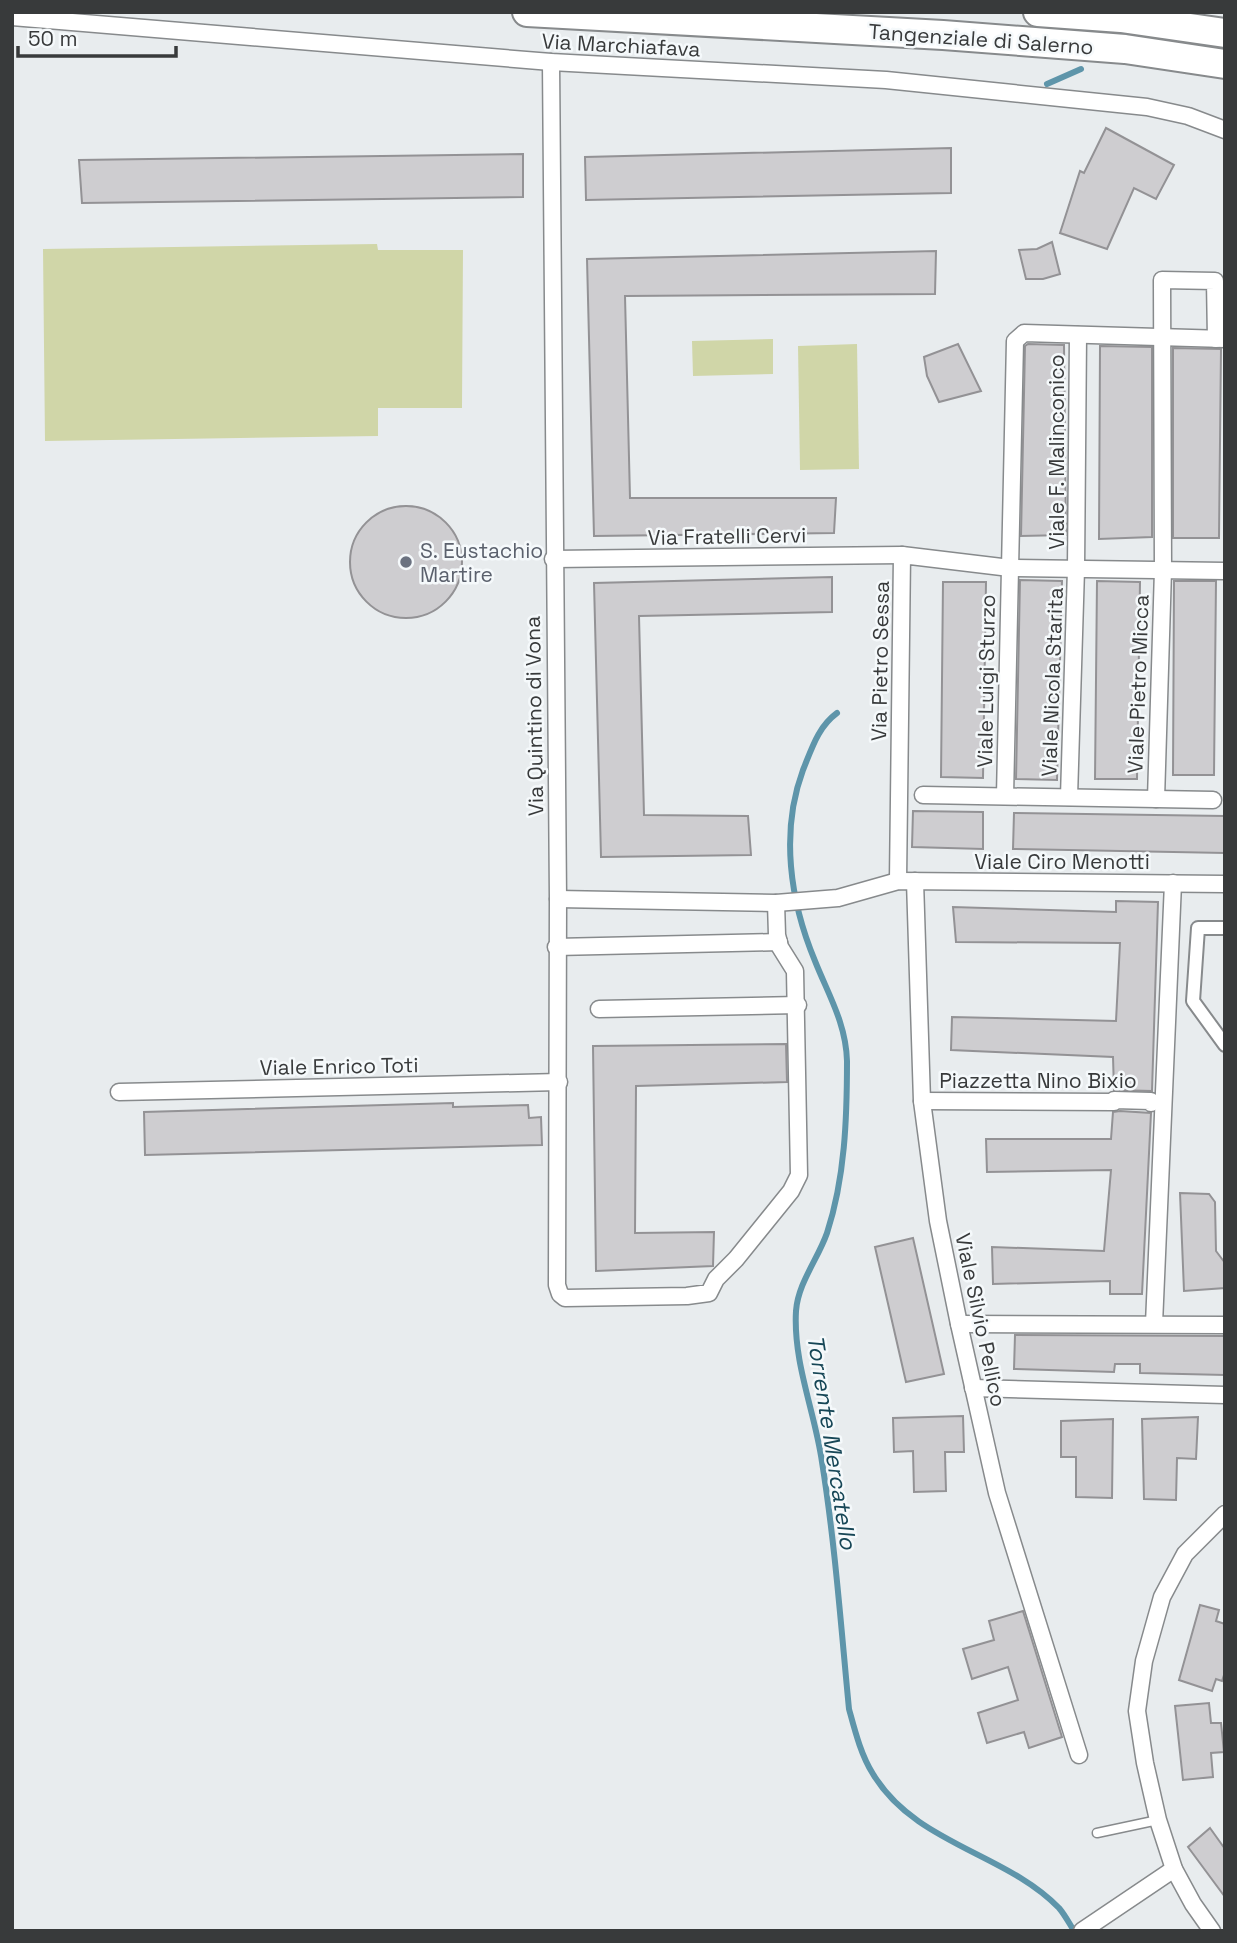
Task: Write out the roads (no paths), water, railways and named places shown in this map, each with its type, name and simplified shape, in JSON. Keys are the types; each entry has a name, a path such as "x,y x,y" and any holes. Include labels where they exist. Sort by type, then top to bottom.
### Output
{"highway":[{"name":"Tangenziale di Salerno","path":"527,12 943,35 1125,49 1225,64"},
{"name":"Tangenziale di Salerno","path":"1038,12 1121,18 1225,33"}],"street":[{"name":"Via Marchiafava","path":"12,17 551,62 925,84 1147,107 1188,116 1225,130"},
{"name":"Via Quintino di Vona","path":"551,62 559,1082 557,1285 560,1294 565,1298 704,1295 712,1290 716,1279 771,1217 791,1191 799,1175 798,1005"},
{"name":"Viale Pietro Micca","path":"1156,799 1163,570 1162,280 1215,281 1220,339"},
{"name":"Viale Luigi Sturzo","path":"1005,796 1015,341 1024,333 1220,339"},
{"name":"Viale F. Malinconico","path":"1076,569 1078,335"},
{"name":"Via Fratelli Cervi","path":"553,559 902,555"},
{"name":"Via Pietro Sessa","path":"898,881 902,555 1010,568 1225,571"},
{"name":"Viale Nicola Starita","path":"1069,797 1076,569"},
{"path":"923,794 1213,800"},
{"name":"Viale Ciro Menotti","path":"558,899 776,903 838,898 898,881 1225,884"},
{"name":"Viale Silvio Pellico","path":"915,881 922,1101 938,1221 958,1324 997,1493 1079,1755"},
{"path":"1154,1324 1157,1104 1173,883"},
{"path":"600,1010 798,1005 795,971 779,942 776,903"},
{"path":"1225,928 1198,928 1193,1001 1225,1045"},
{"path":"556,947 779,942"},
{"name":"Viale Enrico Toti","path":"119,1092 559,1082"},
{"name":"Piazzetta Nino Bixio","path":"922,1101 1157,1104"},
{"path":"958,1324 1225,1325"},
{"path":"973,1388 1225,1395"},
{"path":"1212,1931 1174,1869 1158,1820 1137,1711 1144,1661 1163,1597 1185,1554 1225,1514"},
{"path":"1089,1926 1174,1869"}],"lane":[{"path":"1097,1833 1158,1820"}],"waterway":[{"path":"1047,84 1081,69"},
{"name":"Torrente Mercatello","path":"837,713 820,731 803,770 796,794 790,842 799,915 840,1021 847,1061 845,1126 838,1191 827,1233 800,1291 796,1330 801,1368 819,1443 827,1493 849,1709 865,1759 891,1798 912,1817 936,1833 1038,1889 1059,1908 1074,1931"}],"place":[{"name":"S. Eustachio Martire","path":"406,562"}]}
